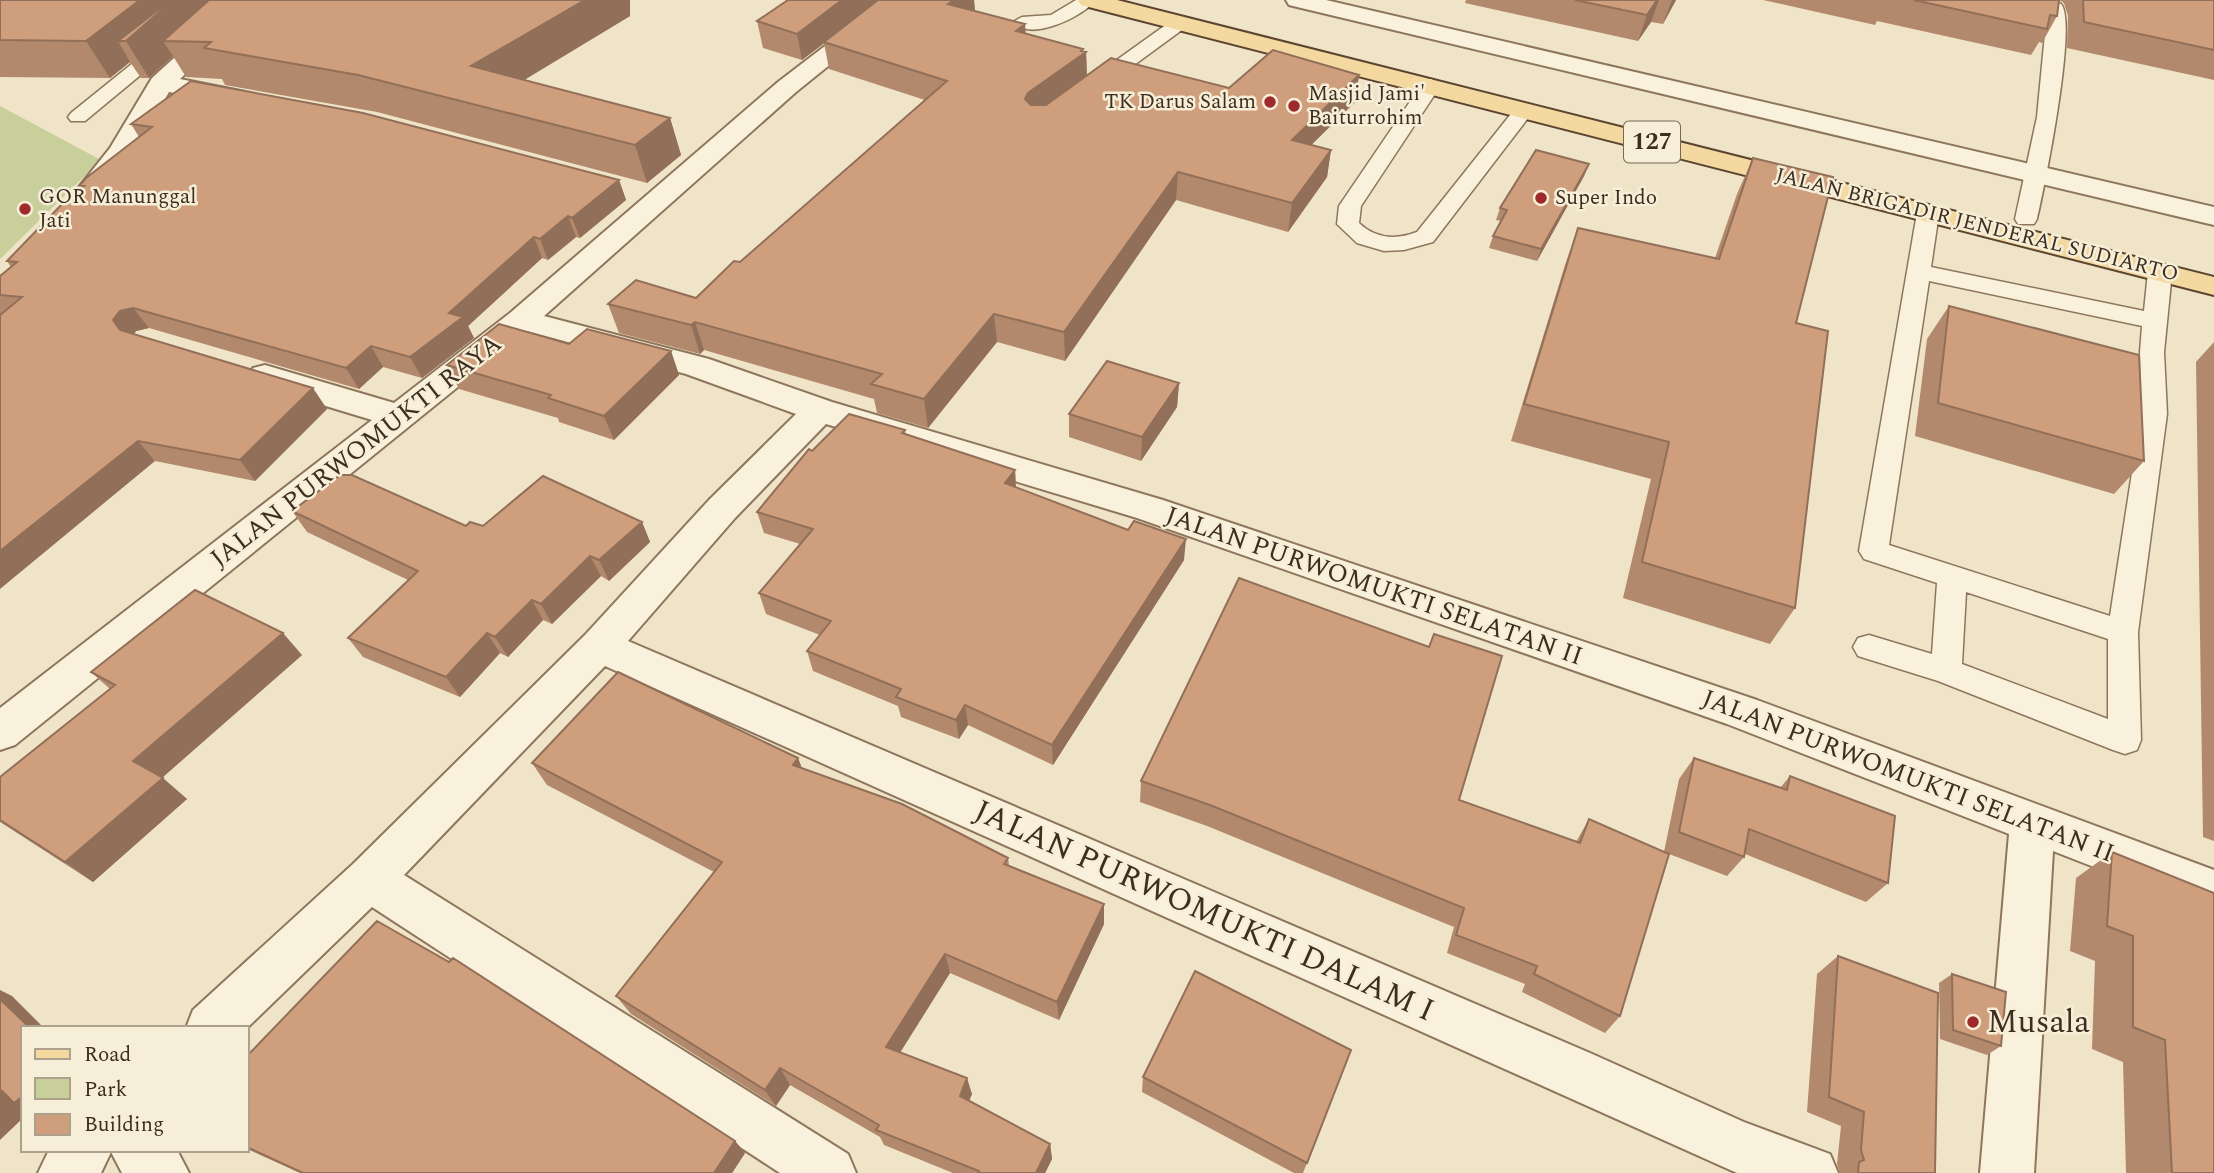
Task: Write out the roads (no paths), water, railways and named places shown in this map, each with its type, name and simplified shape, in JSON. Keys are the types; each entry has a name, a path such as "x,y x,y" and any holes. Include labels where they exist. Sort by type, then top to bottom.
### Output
{"main road":[{"name":"JALAN BRIGADIR JENDERAL SUDIARTO","path":"1088,0 2214,286"},
{"name":"JALAN BRIGADIR JENDERAL SUDIARTO","path":"1162,0 2214,267"}],"street":[{"path":"72,210 122,151 161,83 216,32 260,0"},
{"name":"JALAN PURWOMUKTI RAYA","path":"0,732 521,320 646,194 899,0"},
{"path":"1297,0 1334,4 2214,216"},
{"path":"161,83 265,102"},
{"name":"JALAN PURWOMUKTI SELATAN II","path":"521,320 697,366 820,410 1150,509 1742,712 2214,892"},
{"path":"241,369 401,417"},
{"path":"213,1026 369,879 599,646 722,509 820,410"},
{"name":"JALAN PURWOMUKTI DALAM I","path":"599,646 1572,1072 1733,1160 1811,1173"},
{"path":"2007,1173 2032,821"},
{"path":"369,879 829,1173"},
{"path":"65,1173 83,1152"},
{"path":"139,1152 162,1173"}],"lane":[{"path":"78,117 222,0"},
{"path":"1022,22 1062,20 1088,0"},
{"path":"2026,219 2038,175 2055,52 2055,8 2044,0"},
{"path":"1073,101 1180,23"},
{"path":"1431,85 1350,206 1348,224 1359,236 1377,243 1407,245 1425,237 1525,109"},
{"path":"1928,213 1874,551 2123,632"},
{"path":"1919,272 2155,321"},
{"path":"1869,647 1946,671 2125,740 2123,632 2154,414 2152,352 2160,272"},
{"path":"1946,671 1952,578"}],"place":[{"name":"TK Darus Salam","path":"1270,102"},
{"name":"Masjid Jami' Baiturrohim","path":"1294,106"},
{"name":"Super Indo","path":"1541,198"},
{"name":"GOR Manunggal Jati","path":"25,209"},
{"name":"Musala","path":"1973,1022"}]}
